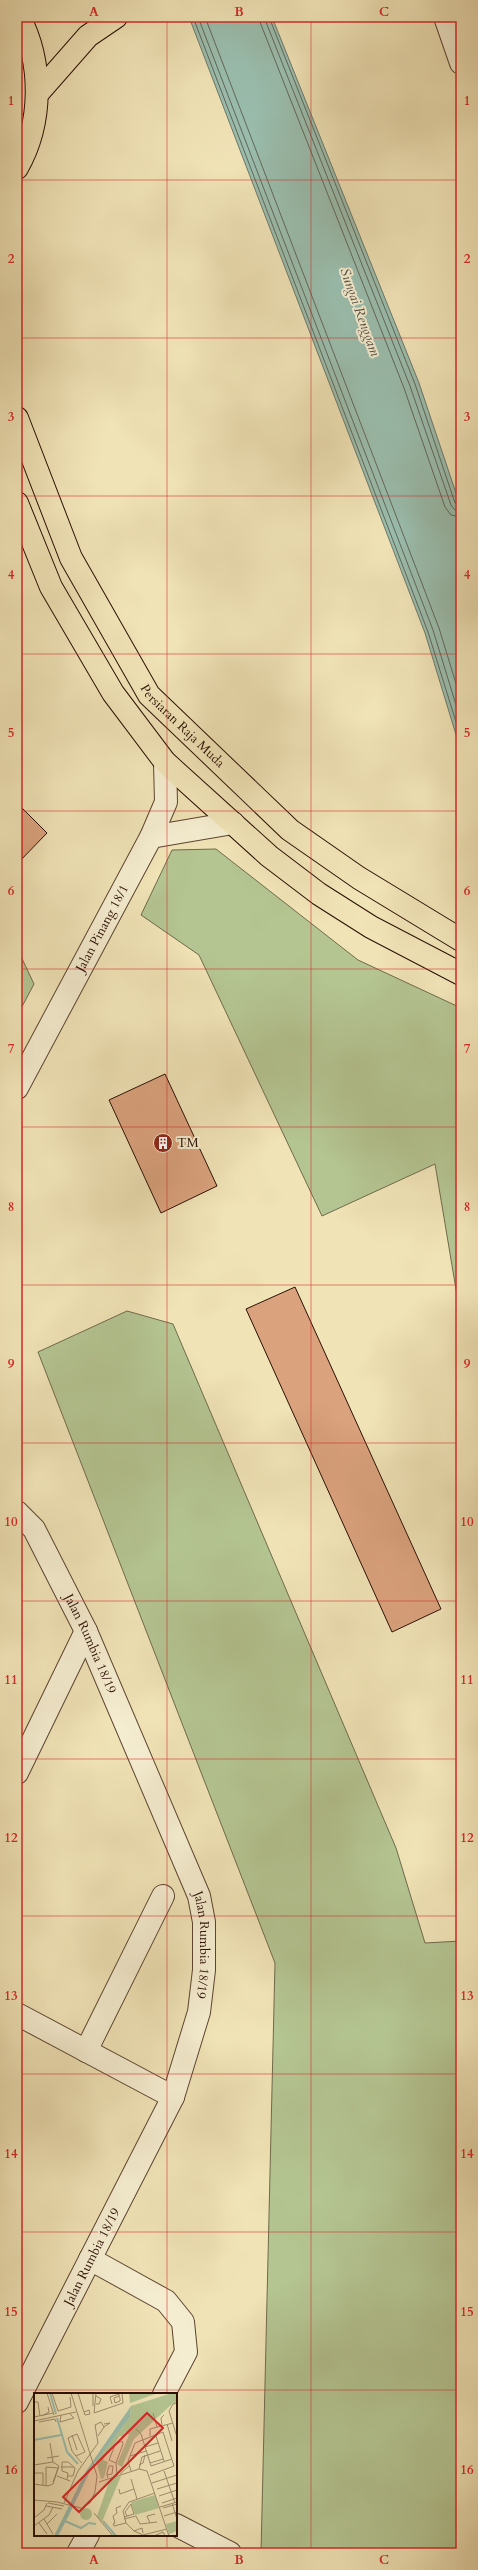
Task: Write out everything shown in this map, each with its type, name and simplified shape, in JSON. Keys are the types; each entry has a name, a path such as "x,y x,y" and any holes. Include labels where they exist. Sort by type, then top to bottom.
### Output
{"main road":[{"path":"17,168 32,131 38,93 30,36 19,17"},
{"path":"38,93 88,36 116,17"},
{"name":"Persiaran Raja Muda","path":"17,418 71,558 149,695 290,830 359,878 461,940"},
{"path":"17,503 51,587 113,693 165,762 269,856 319,894 371,927 461,974"}],"street":[{"path":"445,17 461,63"},
{"name":"Jalan Pinang 18/1","path":"17,1088 151,837 166,802 165,762"},
{"path":"151,837 233,823"},
{"name":"Jalan Rumbia 18/19","path":"17,1512 34,1528 86,1631 200,1896 204,1930 204,1970 199,2012 173,2098 17,2402"},
{"path":"17,1773 86,1631"},
{"path":"86,2051 163,1896"},
{"path":"17,2014 173,2098"},
{"path":"90,2259 166,2301 183,2322 186,2352 165,2393"},
{"path":"177,2526 230,2553"},
{"path":"78,2553 87,2536"}],"green space":[{"path":"216,849 358,960 461,1008 461,1319 435,1164 322,1216 199,955 141,915 172,850"},
{"path":"17,948 34,984 17,1016"},
{"path":"127,1311 173,1324 396,1848 425,1943 461,1941 461,2553 261,2553 275,1963 38,1352"}],"water":[{"name":"Sungai Renggam","path":"189,17 272,17 419,383 461,508 461,751 425,633"}],"building":[{"path":"17,803 47,833 17,864"},
{"name":"TM","path":"165,1074 217,1186 161,1213 109,1100"},
{"path":"295,1287 441,1609 392,1632 246,1309"}],"place":[{"name":"TM","path":"163,1143"}]}
